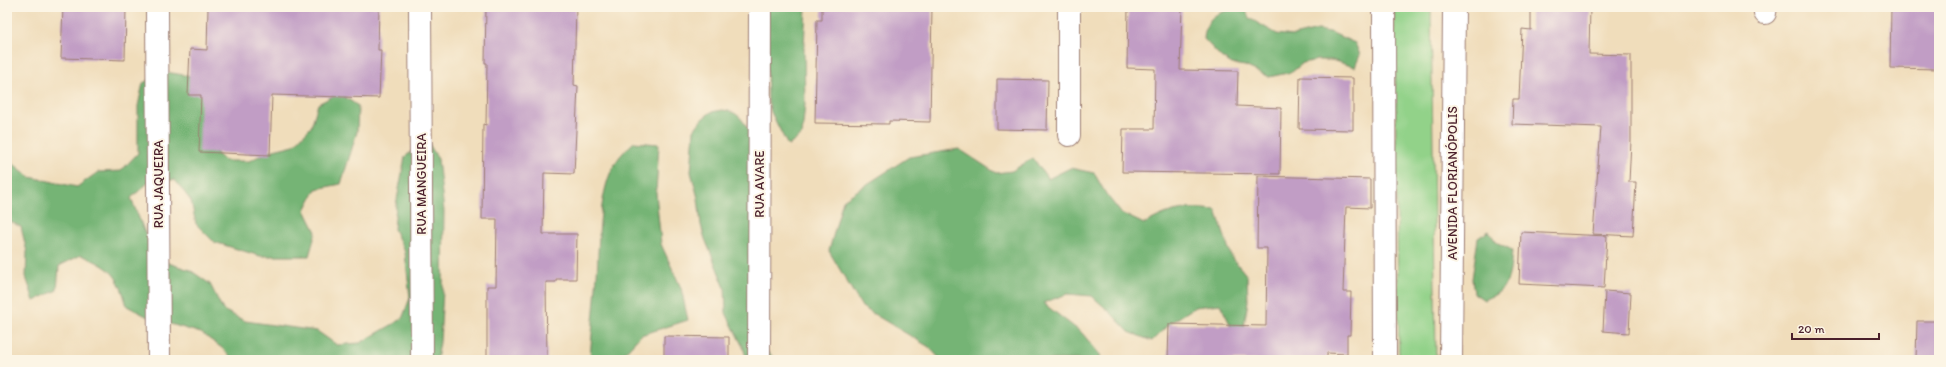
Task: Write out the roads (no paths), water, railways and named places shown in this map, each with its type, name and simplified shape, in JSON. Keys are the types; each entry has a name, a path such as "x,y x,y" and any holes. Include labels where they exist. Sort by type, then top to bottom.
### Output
{"street":[{"name":"RUA JAQUEIRA","path":"157,7 159,360"},
{"name":"RUA MANGUEIRA","path":"420,7 422,360"},
{"name":"RUA AVARE","path":"759,360 760,7"},
{"path":"1069,7 1069,134"},
{"path":"1384,7 1385,360"},
{"name":"AVENIDA FLORIANÓPOLIS","path":"1451,360 1454,7"}]}
